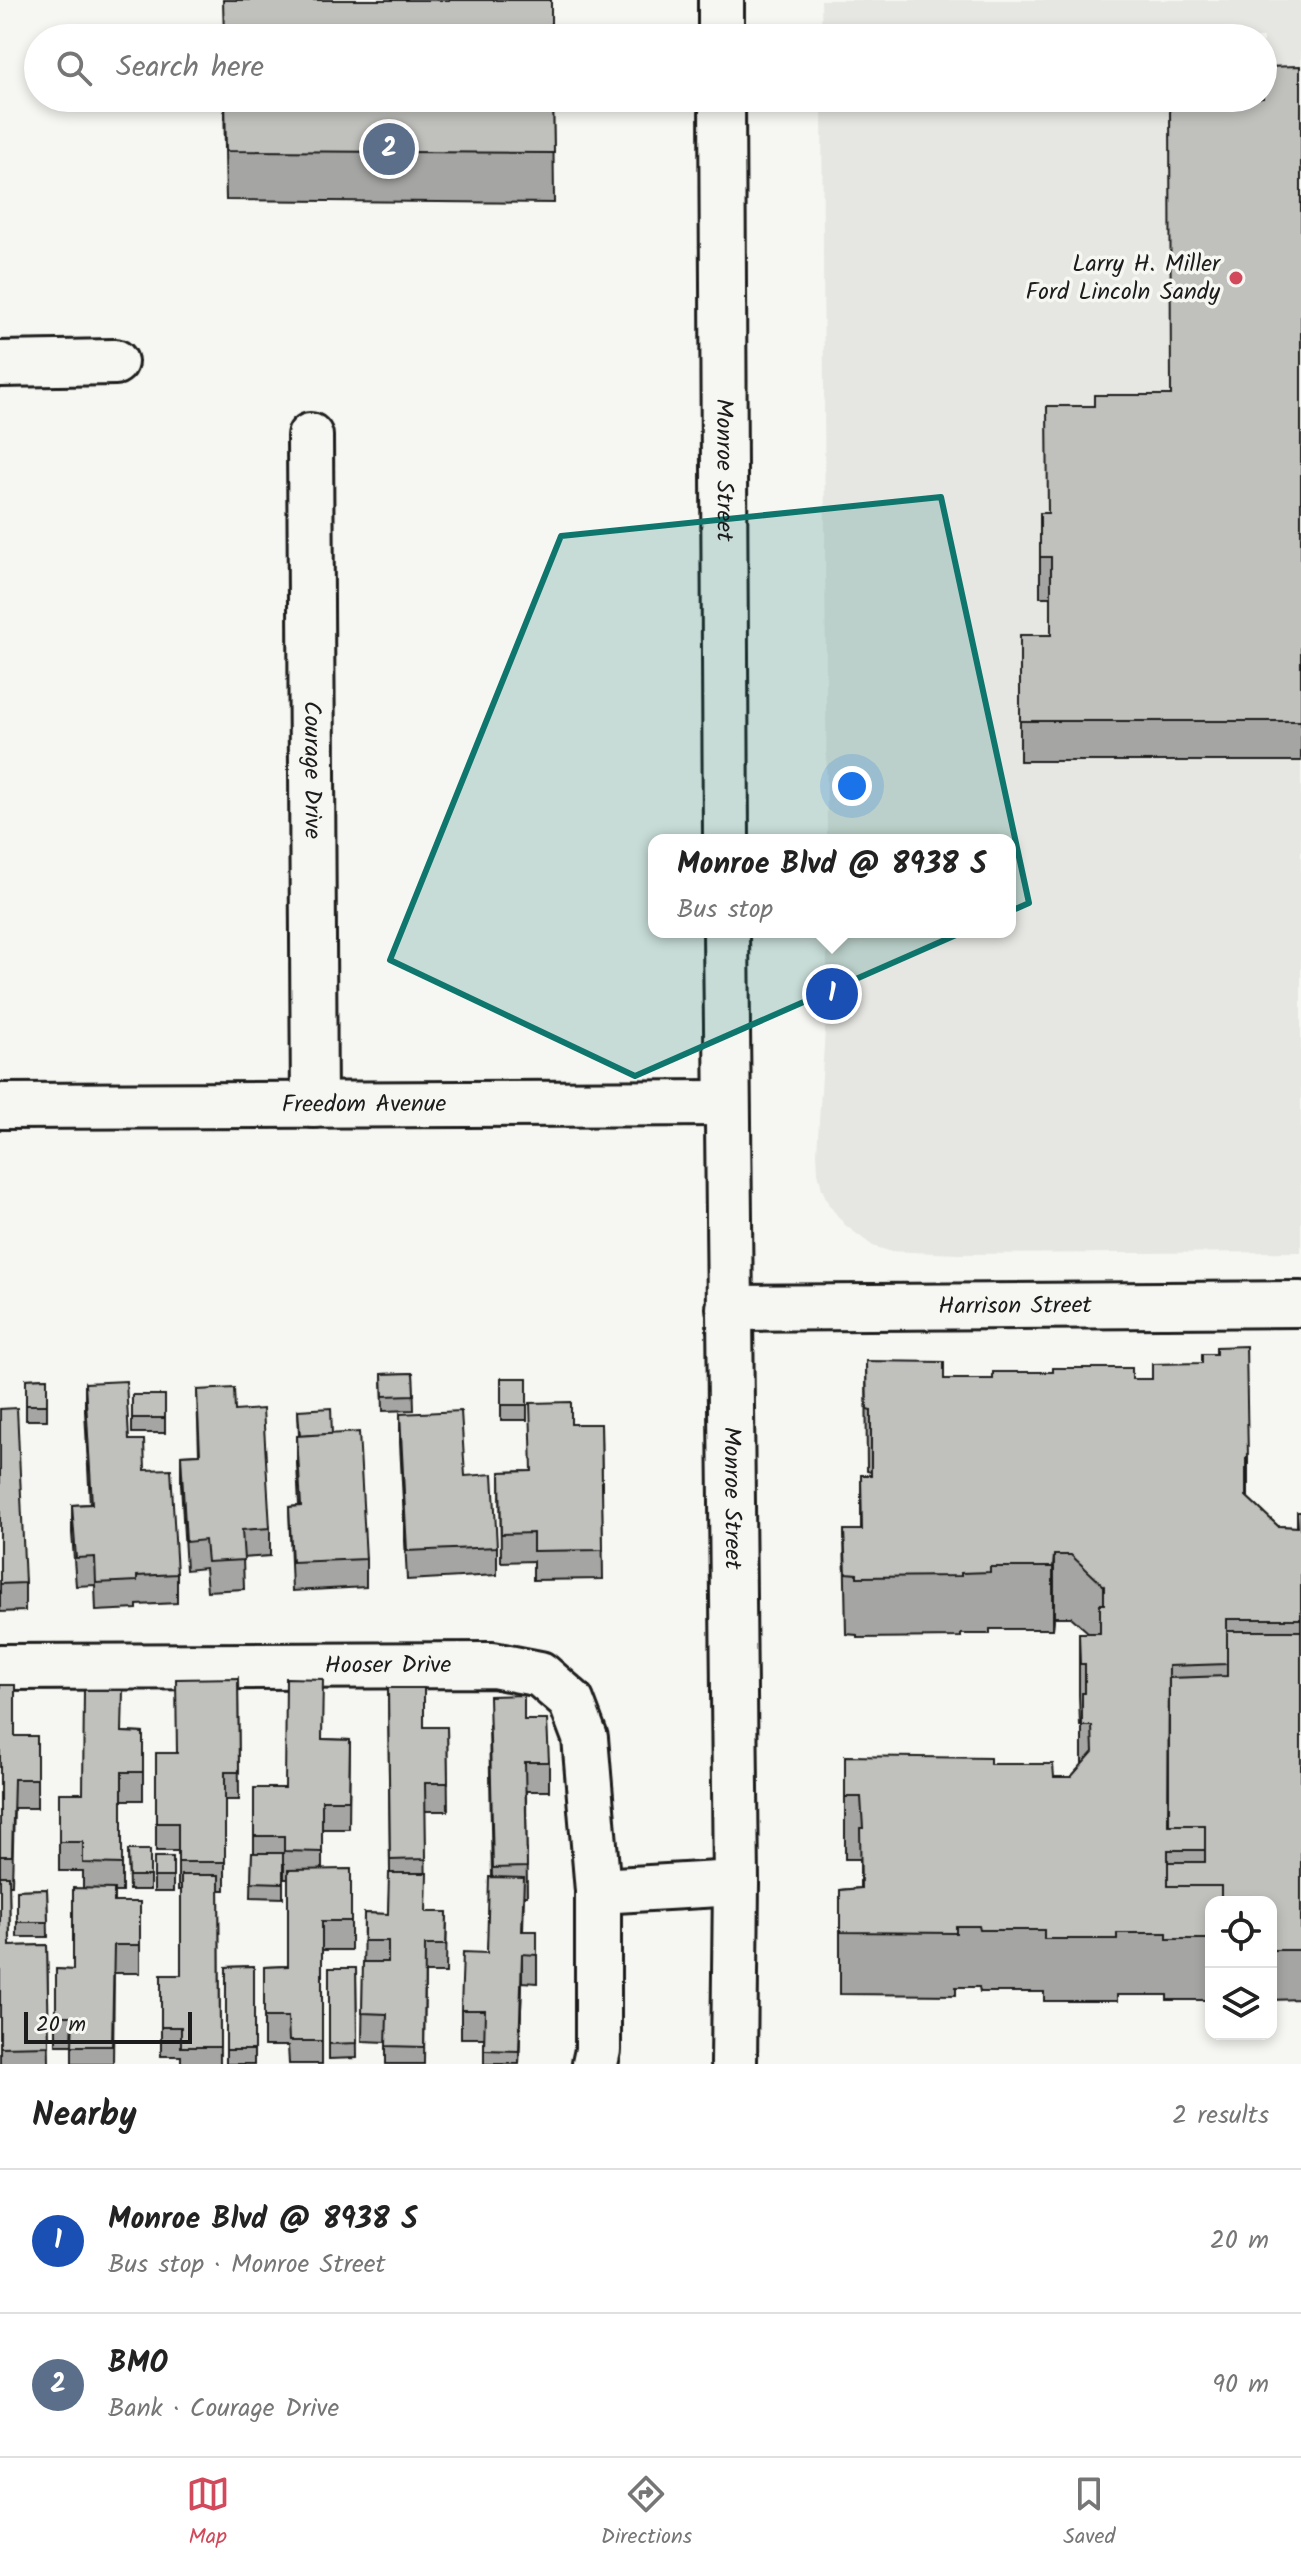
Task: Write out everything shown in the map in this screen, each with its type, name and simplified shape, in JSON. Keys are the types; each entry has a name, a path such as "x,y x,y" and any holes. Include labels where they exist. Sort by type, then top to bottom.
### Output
{"street":[{"path":"721,0 721,24"},
{"name":"Monroe Street","path":"722,112 726,834"},
{"path":"0,364 115,362"},
{"name":"Courage Drive","path":"310,436 314,1105"},
{"name":"Monroe Street","path":"726,938 736,1883 734,2064"},
{"name":"Freedom Avenue","path":"0,1106 727,1103"},
{"name":"Harrison Street","path":"729,1308 1301,1304"},
{"name":"Hooser Drive","path":"0,1667 493,1665 540,1674 571,1701 585,1738 598,1891 598,2050 595,2064"},
{"path":"598,1891 736,1883"}],"highlighted area":[{"path":"941,497 1029,903 635,1076 390,960 561,536"}],"shaded area":[{"path":"821,0 1301,0 1301,1252 959,1254 889,1251 873,1246 845,1225 829,1205 818,1172 817,1152 827,1000 827,938 1016,938 1016,834 827,834 822,112 1277,112 1277,24 822,24"}],"building":[{"path":"223,0 551,0 551,24 224,24"},
{"name":"Larry H. Miller Ford Lincoln Sandy","path":"1300,66 1301,81 1301,721 1020,721 1020,635 1051,635 1051,557 1040,557 1040,513 1048,513 1047,406 1094,406 1094,395 1171,395 1170,112 1277,112 1277,67"},
{"path":"225,112 553,112 554,153 226,151"},
{"path":"1246,1346 1246,1496 1278,1526 1298,1527 1297,1512 1301,1512 1301,1619 1227,1619 1227,1664 1169,1666 1168,1825 1205,1825 1205,1850 1168,1850 1168,1886 1221,1886 1221,1896 1205,1896 1205,1939 1167,1939 1167,1933 1117,1933 1117,1939 1044,1939 1044,1930 980,1930 979,1926 956,1926 956,1933 840,1932 840,1890 861,1888 860,1828 863,1828 861,1797 845,1797 845,1756 990,1758 990,1764 1053,1764 1054,1777 1071,1777 1093,1752 1092,1726 1082,1726 1085,1664 1080,1664 1079,1633 1100,1633 1100,1604 1104,1604 1104,1586 1071,1555 1054,1555 1053,1567 990,1567 990,1572 961,1573 961,1576 857,1577 857,1574 846,1573 844,1530 862,1530 861,1475 871,1475 871,1410 867,1409 866,1361 944,1362 944,1379 993,1379 993,1372 1053,1372 1053,1368 1132,1368 1132,1379 1152,1379 1152,1364 1202,1363 1202,1354 1216,1354 1216,1347"},
{"path":"413,1373 414,1395 383,1396 382,1374"},
{"path":"47,1378 47,1405 26,1405 26,1379"},
{"path":"501,1378 527,1378 527,1405 501,1405"},
{"path":"126,1381 129,1440 144,1440 145,1470 171,1469 177,1574 137,1576 137,1581 96,1583 95,1557 76,1558 72,1505 92,1504 85,1383"},
{"path":"234,1388 235,1411 263,1409 270,1528 242,1530 244,1560 207,1562 205,1540 186,1542 181,1455 200,1454 197,1390"},
{"path":"132,1395 165,1395 165,1418 132,1418"},
{"path":"571,1402 571,1424 601,1424 603,1550 533,1551 533,1533 501,1534 500,1472 532,1471 530,1403"},
{"path":"17,1408 25,1583 0,1584 0,1409"},
{"path":"331,1408 332,1434 300,1436 298,1410"},
{"path":"461,1411 465,1476 493,1474 497,1547 407,1551 400,1414"},
{"path":"359,1432 366,1559 292,1562 289,1507 301,1506 297,1436"},
{"path":"1227,1631 1301,1631 1301,1950 1277,1950 1277,1896 1221,1896 1221,1886 1168,1886 1168,1862 1205,1862 1205,1825 1169,1825 1169,1678 1227,1676"},
{"path":"238,1678 239,1772 225,1772 225,1862 178,1862 178,1823 156,1823 156,1753 177,1753 176,1679"},
{"path":"286,1678 323,1679 322,1739 350,1740 349,1800 322,1800 322,1852 284,1851 284,1836 254,1836 254,1788 285,1788"},
{"path":"0,1685 15,1685 15,1736 37,1736 37,1779 14,1779 12,1856 0,1856"},
{"path":"388,1688 424,1688 424,1727 447,1727 448,1783 425,1783 426,1859 390,1860"},
{"path":"84,1690 123,1690 122,1732 143,1733 143,1772 122,1772 122,1864 83,1863 83,1842 59,1842 59,1793 83,1793"},
{"path":"524,1695 524,1720 547,1720 549,1762 525,1762 527,1867 493,1868 489,1696"},
{"path":"128,1850 150,1850 150,1876 129,1876"},
{"path":"252,1853 283,1853 283,1883 251,1882"},
{"path":"154,1857 173,1857 173,1877 154,1877"},
{"path":"351,1869 351,1921 322,1921 322,2041 289,2041 288,2017 264,2017 264,1967 288,1966 288,1870"},
{"path":"389,1873 427,1873 426,1912 447,1912 446,1945 425,1945 424,2047 386,2046 387,2014 362,2013 363,1962 388,1962 388,1941 364,1941 364,1913 388,1914"},
{"path":"181,1875 219,1875 220,2047 181,2047 181,2027 161,2027 161,1975 181,1975"},
{"path":"0,1876 9,1876 10,1946 47,1945 49,2046 0,2047"},
{"path":"489,1877 524,1878 522,1931 537,1931 537,1955 522,1954 519,2051 484,2050 485,2010 461,2010 463,1952 487,1953"},
{"path":"73,1888 114,1889 114,1902 140,1902 140,1945 114,1945 112,2046 72,2046 73,2016 56,2016 56,1969 73,1970"},
{"path":"47,1889 48,1922 17,1922 17,1890"},
{"path":"254,1966 254,2050 226,2050 226,1967"},
{"path":"329,1968 356,1968 357,2043 329,2044"}],"place":[{"name":"BMO","path":"389,149"},
{"name":"Larry H. Miller Ford Lincoln Sandy","path":"1236,278"},
{"name":"Monroe Blvd @ 8938 S","path":"832,994"}]}
